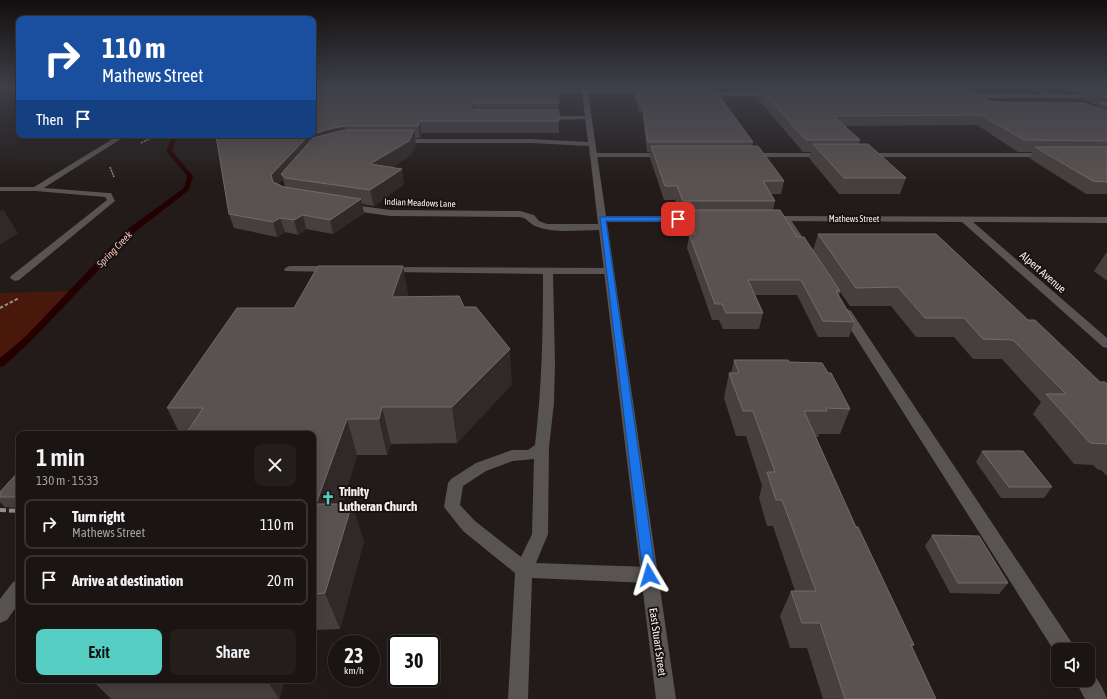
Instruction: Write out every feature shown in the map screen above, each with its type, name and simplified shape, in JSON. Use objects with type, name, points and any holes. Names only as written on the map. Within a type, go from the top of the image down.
[{"type":"street","points":[[536,118],[588,118]]},
{"type":"street","name":"East Stuart Street","points":[[588,118],[666,699]]},
{"type":"street","points":[[36,189],[119,138]]},
{"type":"street","points":[[387,141],[531,141],[593,149],[672,155]]},
{"type":"street","points":[[744,155],[830,155]]},
{"type":"street","points":[[854,155],[1060,155]]},
{"type":"street","points":[[0,189],[36,189],[108,195],[111,201],[15,278]]},
{"type":"street","name":"Indian Meadows Lane","points":[[339,205],[390,213],[520,214],[531,217],[532,220],[538,225],[547,226],[602,223]]},
{"type":"street","points":[[602,223],[706,219]]},
{"type":"street","name":"Mathews Street","points":[[762,219],[1107,220]]},
{"type":"street","points":[[786,219],[812,259]]},
{"type":"street","name":"Alpert Avenue","points":[[964,220],[1107,344]]},
{"type":"street","points":[[289,269],[344,269]]},
{"type":"street","points":[[375,270],[609,271]]},
{"type":"street","points":[[518,699],[524,570],[540,534],[542,447],[547,403],[549,362],[548,271]]},
{"type":"street","points":[[838,299],[1061,643]]},
{"type":"street","points":[[542,447],[531,455],[512,456],[481,467],[456,483],[452,507],[468,526],[524,570],[649,575]]},
{"type":"street","points":[[0,614],[16,592]]},
{"type":"street","points":[[1089,687],[1097,699]]},
{"type":"path","points":[[0,510],[16,511]]},
{"type":"shaded area","points":[[71,291],[30,338],[0,364],[0,293]]},
{"type":"building","points":[[316,118],[559,118],[559,121],[420,121],[418,126],[345,126],[316,133]]},
{"type":"building","points":[[645,118],[735,118],[753,142],[648,142]]},
{"type":"building","points":[[786,118],[836,118],[860,140],[806,140]]},
{"type":"building","points":[[986,118],[1107,118],[1107,141],[1024,140]]},
{"type":"building","points":[[345,130],[414,130],[409,141],[370,164],[402,169],[370,190],[286,178],[281,174],[313,138]]},
{"type":"building","points":[[216,138],[306,138],[271,175],[273,182],[284,187],[361,199],[330,220],[303,215],[294,220],[280,218],[273,222],[229,214]]},
{"type":"building","points":[[813,144],[868,144],[906,178],[844,178]]},
{"type":"building","points":[[651,146],[758,146],[784,181],[763,181],[775,201],[683,201],[677,186],[665,186]]},
{"type":"building","points":[[1035,147],[1107,147],[1107,182],[1093,181]]},
{"type":"building","points":[[686,210],[780,210],[797,237],[804,237],[840,291],[836,291],[854,322],[823,321],[801,280],[748,280],[763,313],[726,313],[722,304],[715,304],[689,234],[695,234]]},
{"type":"building","points":[[818,234],[936,234],[1028,320],[1035,320],[1100,382],[1105,382],[1107,384],[1107,444],[1090,443],[1046,394],[1066,394],[1013,340],[983,339],[964,318],[925,318],[898,287],[856,288]]},
{"type":"building","name":"Trinity Lutheran Church","points":[[318,266],[403,266],[392,297],[459,296],[464,307],[476,307],[510,349],[452,407],[382,407],[379,419],[347,419],[316,504],[316,431],[188,431],[203,408],[167,408],[237,308],[294,308]]},
{"type":"building","points":[[734,360],[788,360],[789,362],[822,363],[828,373],[831,373],[850,409],[826,408],[827,411],[804,411],[856,527],[858,527],[914,645],[911,645],[936,699],[845,699],[820,623],[802,623],[791,591],[816,591],[782,500],[776,500],[767,472],[775,472],[753,411],[743,411],[729,373],[739,373]]},
{"type":"building","points":[[982,451],[1023,451],[1052,487],[1009,487]]},
{"type":"building","points":[[16,474],[16,497],[0,497],[0,492]]},
{"type":"building","name":"Trinity Lutheran Church","points":[[316,504],[352,504],[325,593],[316,594]]},
{"type":"building","points":[[932,535],[979,536],[1008,583],[958,583]]},
{"type":"waterway","name":"Spring Creek","points":[[0,364],[29,338],[132,230],[187,189],[190,176],[169,151],[176,138]]},
{"type":"place","name":"Trinity Lutheran Church","points":[[328,498]]},
{"type":"route","points":[[649,575],[602,219],[678,219]]}]
